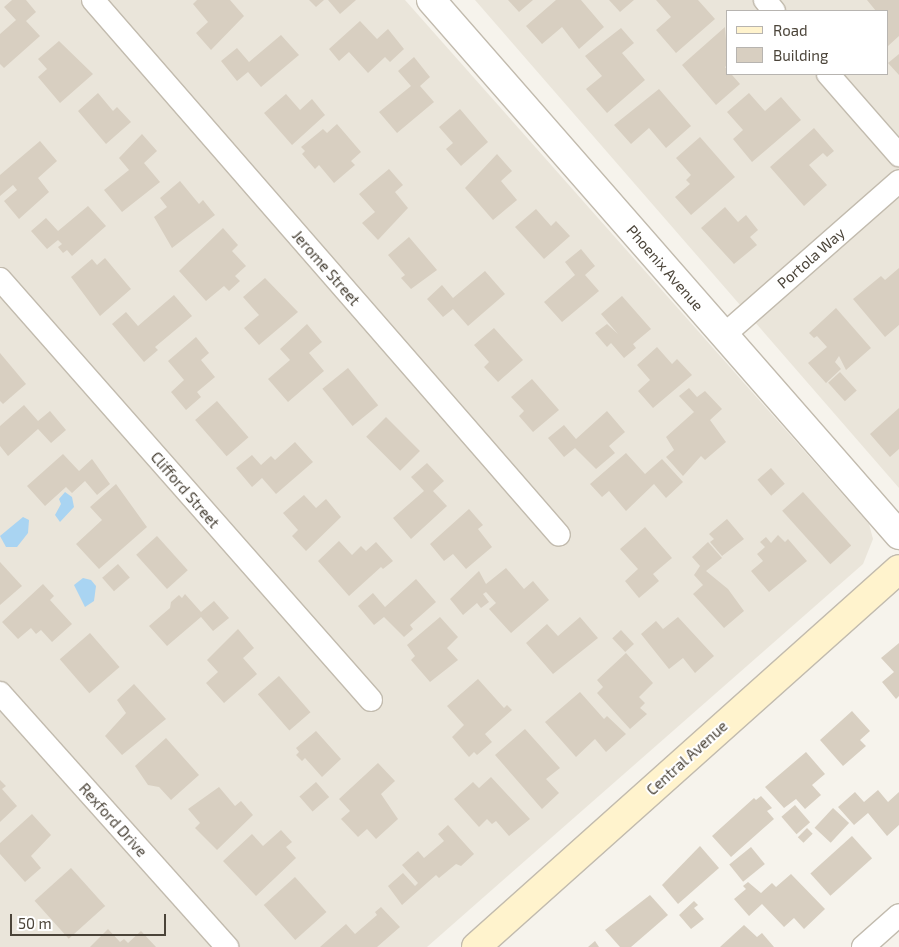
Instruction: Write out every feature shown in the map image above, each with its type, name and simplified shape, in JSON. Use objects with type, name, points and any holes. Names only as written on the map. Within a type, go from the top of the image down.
[{"type":"main road","name":"Central Avenue","points":[[476,947],[899,569]]},
{"type":"street","name":"Jerome Street","points":[[93,0],[559,535]]},
{"type":"street","name":"Phoenix Avenue","points":[[431,0],[899,535]]},
{"type":"street","points":[[765,0],[773,10]]},
{"type":"street","points":[[829,75],[899,155]]},
{"type":"street","name":"Portola Way","points":[[724,335],[899,181]]},
{"type":"street","name":"Clifford Street","points":[[2,287],[371,700]]},
{"type":"street","name":"Rexford Drive","points":[[1,696],[227,947]]},
{"type":"street","points":[[863,947],[899,915]]},
{"type":"shaded area","points":[[0,0],[405,0],[869,524],[873,539],[863,564],[427,947],[0,947]]},
{"type":"shaded area","points":[[475,0],[899,0],[899,488]]},
{"type":"water","points":[[65,492],[72,497],[74,507],[60,522],[55,515],[61,504],[59,499]]},
{"type":"water","points":[[23,517],[29,520],[28,533],[17,547],[6,547],[0,536]]},
{"type":"water","points":[[83,578],[91,580],[96,586],[94,601],[85,607],[74,585]]},
{"type":"building","points":[[12,0],[26,0],[36,12],[26,21],[40,36],[4,68],[0,64],[0,34],[16,20],[4,7]]},
{"type":"building","points":[[197,0],[230,0],[244,16],[211,50],[196,33],[208,22],[193,4]]},
{"type":"building","points":[[309,0],[324,0],[316,7]]},
{"type":"building","points":[[328,0],[356,0],[340,14]]},
{"type":"building","points":[[508,0],[533,0],[519,12]]},
{"type":"building","points":[[556,0],[581,0],[604,27],[579,49],[562,27],[542,44],[526,26]]},
{"type":"building","points":[[609,0],[634,0],[620,12]]},
{"type":"building","points":[[656,0],[698,0],[715,19],[676,53],[656,30],[671,17]]},
{"type":"building","points":[[867,0],[899,0],[899,36],[889,45],[889,10],[875,10]]},
{"type":"building","points":[[360,21],[377,39],[388,29],[404,49],[390,62],[385,57],[368,73],[349,52],[339,61],[329,49]]},
{"type":"building","points":[[725,27],[726,75],[732,75],[740,84],[716,105],[682,65]]},
{"type":"building","points":[[621,28],[634,43],[622,53],[645,80],[607,113],[586,89],[602,76],[585,56]]},
{"type":"building","points":[[281,35],[299,55],[261,87],[248,72],[237,81],[221,61],[237,48],[249,62]]},
{"type":"building","points":[[59,41],[93,74],[60,103],[38,77],[47,69],[38,59]]},
{"type":"building","points":[[899,54],[899,75],[889,64]]},
{"type":"building","points":[[414,57],[430,77],[420,86],[434,102],[397,133],[379,112],[411,86],[398,71]]},
{"type":"building","points":[[659,89],[691,126],[666,148],[649,128],[631,144],[614,125]]},
{"type":"building","points":[[98,93],[113,111],[117,107],[131,122],[106,144],[78,111]]},
{"type":"building","points":[[749,93],[765,111],[781,97],[801,120],[752,162],[733,139],[743,130],[727,112]]},
{"type":"building","points":[[286,94],[300,110],[312,99],[325,115],[292,145],[264,113]]},
{"type":"building","points":[[460,109],[488,142],[461,166],[446,149],[453,143],[439,127]]},
{"type":"building","points":[[337,124],[361,152],[351,161],[355,165],[334,183],[319,165],[315,169],[302,154],[305,151],[301,147],[323,129],[327,133]]},
{"type":"building","points":[[814,128],[834,151],[827,157],[823,153],[809,165],[827,185],[804,206],[770,167]]},
{"type":"building","points":[[142,134],[157,151],[144,163],[160,182],[122,212],[104,190],[129,170],[119,158]]},
{"type":"building","points":[[700,137],[735,177],[691,215],[675,197],[690,184],[686,180],[691,175],[676,158]]},
{"type":"building","points":[[40,141],[57,161],[38,178],[49,192],[19,219],[4,201],[17,190],[13,185],[0,196],[0,175]]},
{"type":"building","points":[[497,154],[512,171],[501,181],[517,200],[493,220],[465,188]]},
{"type":"building","points":[[389,169],[403,185],[395,192],[408,208],[378,240],[362,223],[375,212],[359,194]]},
{"type":"building","points":[[180,181],[199,204],[203,200],[215,215],[172,248],[154,217],[167,207],[160,198]]},
{"type":"building","points":[[88,206],[106,226],[72,256],[67,250],[63,253],[58,247],[62,244],[58,240],[47,249],[31,231],[46,218],[58,231]]},
{"type":"building","points":[[725,207],[738,222],[746,215],[758,230],[750,237],[757,245],[734,264],[701,228]]},
{"type":"building","points":[[536,209],[551,226],[556,221],[570,236],[544,259],[515,227]]},
{"type":"building","points":[[223,228],[238,245],[232,251],[246,266],[235,276],[240,281],[229,291],[224,286],[206,301],[179,271]]},
{"type":"building","points":[[409,237],[437,270],[411,289],[401,278],[405,275],[388,255]]},
{"type":"building","points":[[581,249],[595,266],[585,275],[599,291],[562,322],[544,302],[575,275],[565,262]]},
{"type":"building","points":[[105,258],[131,289],[100,316],[71,277],[92,259],[97,265]]},
{"type":"building","points":[[899,268],[899,325],[885,337],[853,299],[881,276],[885,280]]},
{"type":"building","points":[[485,271],[505,294],[468,326],[453,309],[443,317],[427,299],[442,285],[453,298]]},
{"type":"building","points":[[265,278],[298,312],[259,345],[244,328],[259,315],[243,297]]},
{"type":"building","points":[[174,295],[192,316],[155,347],[158,350],[144,362],[112,324],[126,312],[138,326]]},
{"type":"building","points":[[622,296],[651,329],[633,344],[636,348],[624,358],[611,343],[607,347],[595,333],[607,324],[618,334],[601,314]]},
{"type":"building","points":[[836,308],[871,348],[846,370],[839,356],[835,362],[841,369],[826,383],[808,363],[827,347],[817,336],[814,338],[809,333]]},
{"type":"building","points":[[307,324],[322,342],[309,353],[324,371],[288,402],[268,379],[290,360],[280,349]]},
{"type":"building","points":[[494,328],[523,360],[498,382],[484,367],[489,362],[474,345]]},
{"type":"building","points":[[196,337],[209,353],[201,360],[215,377],[197,392],[201,397],[186,410],[171,392],[184,380],[168,361]]},
{"type":"building","points":[[657,347],[672,364],[677,359],[692,375],[653,408],[638,391],[650,380],[637,365]]},
{"type":"building","points":[[0,353],[26,384],[3,404],[0,401]]},
{"type":"building","points":[[348,368],[378,405],[353,426],[322,389]]},
{"type":"building","points":[[840,372],[857,391],[845,401],[828,383]]},
{"type":"building","points":[[532,379],[559,410],[533,432],[519,416],[524,411],[511,397]]},
{"type":"building","points":[[689,388],[697,397],[705,391],[722,409],[710,420],[726,442],[705,460],[701,456],[683,476],[666,457],[674,450],[666,437],[694,412],[679,396]]},
{"type":"building","points":[[217,401],[248,437],[227,456],[195,420]]},
{"type":"building","points":[[24,405],[38,421],[50,411],[66,430],[51,443],[38,429],[8,456],[0,446],[0,426]]},
{"type":"building","points":[[899,408],[899,449],[890,457],[870,434]]},
{"type":"building","points":[[607,411],[625,432],[609,446],[615,453],[596,469],[575,448],[564,457],[548,438],[564,425],[576,439]]},
{"type":"building","points":[[386,417],[420,451],[400,471],[366,437]]},
{"type":"building","points":[[295,442],[313,462],[276,494],[262,478],[252,487],[236,468],[252,455],[261,465],[271,456],[275,460]]},
{"type":"building","points":[[626,453],[645,474],[662,459],[683,482],[666,498],[654,484],[626,511],[609,491],[602,497],[590,484]]},
{"type":"building","points":[[63,454],[79,471],[92,459],[110,484],[97,495],[85,481],[72,493],[66,487],[45,506],[27,486]]},
{"type":"building","points":[[427,463],[444,481],[433,491],[447,506],[411,539],[393,518],[424,491],[411,477]]},
{"type":"building","points":[[771,468],[785,484],[771,496],[757,480]]},
{"type":"building","points":[[116,484],[147,527],[99,569],[76,544],[102,520],[90,507]]},
{"type":"building","points":[[803,492],[851,546],[830,564],[782,511]]},
{"type":"building","points":[[304,495],[316,508],[326,499],[341,517],[306,551],[292,536],[298,530],[283,513]]},
{"type":"building","points":[[469,509],[483,525],[478,529],[492,547],[466,569],[453,554],[444,561],[430,544]]},
{"type":"building","points":[[727,519],[744,539],[722,556],[710,542],[714,539],[709,534]]},
{"type":"building","points":[[645,527],[672,558],[653,574],[659,581],[639,598],[625,581],[638,569],[620,549]]},
{"type":"building","points":[[778,535],[785,542],[788,539],[807,561],[769,592],[751,571],[763,561],[757,554],[765,547],[760,542],[766,537],[771,543]]},
{"type":"building","points":[[157,536],[188,570],[167,589],[136,555]]},
{"type":"building","points":[[339,541],[352,555],[361,546],[366,551],[376,542],[393,561],[383,569],[381,567],[349,596],[318,561]]},
{"type":"building","points":[[708,542],[722,558],[706,571],[728,589],[744,611],[724,628],[693,594],[703,585],[694,575],[700,566],[692,557]]},
{"type":"building","points":[[0,562],[22,586],[0,605]]},
{"type":"building","points":[[118,564],[130,578],[114,591],[102,578]]},
{"type":"building","points":[[506,568],[524,589],[533,581],[549,600],[511,633],[489,609],[496,603],[486,592],[483,594],[489,602],[481,608],[477,603],[463,615],[450,599],[479,571],[486,584]]},
{"type":"building","points":[[416,579],[436,602],[410,625],[413,629],[404,637],[384,617],[374,625],[358,606],[373,593],[385,607]]},
{"type":"building","points":[[43,584],[54,596],[50,600],[72,624],[52,642],[41,630],[36,634],[31,628],[18,639],[2,622]]},
{"type":"building","points":[[185,594],[201,612],[214,601],[229,618],[213,631],[201,617],[167,646],[149,626],[170,608],[171,602],[179,595],[182,598]]},
{"type":"building","points":[[440,617],[458,637],[447,648],[458,660],[430,682],[411,660],[415,656],[407,645]]},
{"type":"building","points":[[580,617],[598,638],[553,674],[526,643],[547,624],[558,636]]},
{"type":"building","points":[[678,617],[714,656],[695,673],[683,658],[669,669],[641,634],[656,621],[663,629]]},
{"type":"building","points":[[238,629],[254,648],[243,658],[257,674],[224,703],[206,683],[218,672],[207,660]]},
{"type":"building","points":[[621,630],[634,644],[625,652],[612,638]]},
{"type":"building","points":[[90,633],[120,667],[89,693],[60,659]]},
{"type":"building","points":[[899,643],[899,696],[896,699],[882,682],[894,672],[881,658]]},
{"type":"building","points":[[626,653],[653,683],[639,697],[645,703],[640,708],[647,714],[630,729],[597,693],[603,687],[597,680]]},
{"type":"building","points":[[279,676],[310,712],[289,731],[258,694]]},
{"type":"building","points":[[478,679],[504,708],[507,705],[512,710],[485,734],[492,742],[477,755],[474,752],[469,757],[452,737],[464,725],[447,706]]},
{"type":"building","points":[[134,684],[166,719],[122,755],[105,736],[126,713],[117,700]]},
{"type":"building","points":[[580,692],[604,719],[607,716],[626,734],[606,752],[595,739],[576,757],[545,722]]},
{"type":"building","points":[[852,711],[870,731],[860,740],[866,746],[843,766],[820,740]]},
{"type":"building","points":[[525,729],[560,768],[546,779],[559,793],[542,809],[495,755]]},
{"type":"building","points":[[316,731],[341,759],[322,777],[305,758],[302,761],[296,755],[299,752],[296,748]]},
{"type":"building","points":[[166,738],[199,775],[171,800],[159,787],[148,785],[135,766]]},
{"type":"building","points":[[806,752],[825,774],[812,785],[821,795],[805,809],[796,799],[784,808],[765,787]]},
{"type":"building","points":[[378,763],[395,781],[381,794],[398,819],[376,839],[367,829],[358,837],[341,819],[350,811],[339,799]]},
{"type":"building","points":[[491,777],[530,819],[509,836],[496,821],[492,824],[487,819],[479,827],[454,799],[473,782],[479,788]]},
{"type":"building","points":[[0,780],[6,786],[2,789],[17,806],[0,822]]},
{"type":"building","points":[[316,782],[329,797],[313,812],[299,796]]},
{"type":"building","points":[[219,787],[235,806],[241,801],[253,815],[217,850],[195,828],[200,823],[188,809]]},
{"type":"building","points":[[878,790],[888,802],[899,792],[899,825],[887,836],[868,813],[854,825],[838,807],[855,792],[864,802]]},
{"type":"building","points":[[761,796],[772,808],[767,811],[774,819],[731,857],[712,836],[754,798],[756,800]]},
{"type":"building","points":[[795,805],[810,822],[797,834],[781,817]]},
{"type":"building","points":[[833,808],[849,823],[831,843],[815,828]]},
{"type":"building","points":[[32,814],[51,835],[31,856],[41,868],[25,882],[0,854],[0,843]]},
{"type":"building","points":[[448,825],[474,854],[461,866],[456,864],[439,878],[436,875],[402,905],[388,886],[403,873],[415,886],[418,883],[402,865],[418,851],[424,858],[444,841],[438,834]]},
{"type":"building","points":[[807,828],[813,834],[803,843],[798,837]]},
{"type":"building","points":[[281,830],[292,842],[286,847],[296,858],[256,896],[223,861],[252,834],[263,846]]},
{"type":"building","points":[[852,836],[872,858],[830,896],[810,873]]},
{"type":"building","points":[[700,846],[719,868],[678,904],[662,885]]},
{"type":"building","points":[[751,847],[765,864],[743,882],[729,865]]},
{"type":"building","points":[[71,868],[105,906],[69,939],[35,901]]},
{"type":"building","points":[[791,874],[825,909],[804,929],[794,918],[784,927],[762,904],[749,916],[734,899],[746,889],[743,886],[748,882],[761,893],[772,883],[776,887]]},
{"type":"building","points":[[295,877],[326,912],[295,940],[264,905]]},
{"type":"building","points":[[650,895],[668,915],[631,947],[620,947],[605,930]]},
{"type":"building","points":[[694,901],[698,905],[694,908],[704,919],[691,929],[679,915]]},
{"type":"building","points":[[381,907],[400,927],[377,947],[320,947],[346,924],[355,934],[377,915],[375,912]]},
{"type":"building","points":[[744,925],[757,937],[762,933],[774,947],[720,947]]},
{"type":"building","points":[[108,929],[120,942],[124,939],[128,943],[141,931],[156,947],[90,947]]},
{"type":"building","points":[[595,941],[599,947],[588,947]]}]
